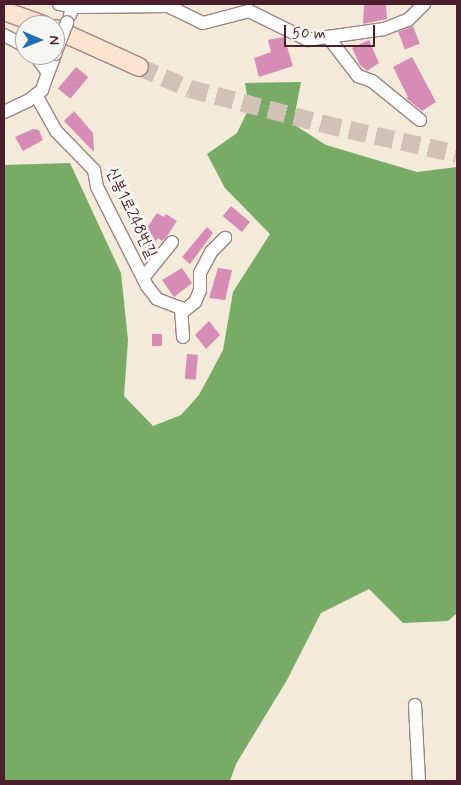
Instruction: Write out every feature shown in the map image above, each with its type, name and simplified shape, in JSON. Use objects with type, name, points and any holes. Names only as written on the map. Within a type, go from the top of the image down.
[{"type":"street","points":[[59,4],[73,7],[168,6],[203,23],[250,11],[308,40],[384,29],[408,20],[424,4]]},
{"type":"street","points":[[65,19],[73,7]]},
{"type":"street","points":[[65,27],[139,67]]},
{"type":"street","points":[[328,37],[358,76],[372,81],[420,120]]},
{"type":"street","points":[[42,65],[48,73]]},
{"type":"street","points":[[4,112],[42,90],[51,65]]},
{"type":"street","name":"신봉1로248번길","points":[[36,94],[56,130],[94,170],[97,187],[142,278],[157,299],[183,309]]},
{"type":"street","points":[[183,336],[183,309],[195,302],[200,290],[200,272],[211,252],[225,238]]},
{"type":"street","points":[[142,278],[172,242]]},
{"type":"street","points":[[415,705],[419,781]]},
{"type":"green space","points":[[301,82],[293,124],[326,145],[417,172],[457,167],[457,613],[448,621],[403,623],[369,589],[321,613],[287,680],[236,764],[230,781],[4,781],[4,165],[70,163],[121,273],[128,340],[124,396],[153,426],[181,415],[199,395],[223,350],[233,292],[270,234],[225,188],[207,154],[237,133],[249,108],[245,83]]},
{"type":"building","points":[[364,4],[386,4],[387,19],[363,24]]},
{"type":"building","points":[[413,26],[420,44],[405,49],[398,32]]},
{"type":"building","points":[[284,37],[293,66],[259,77],[254,58],[271,52],[268,40]]},
{"type":"building","points":[[369,40],[379,63],[367,71],[360,65],[352,48]]},
{"type":"building","points":[[412,57],[436,102],[422,111],[406,98],[408,97],[393,67]]},
{"type":"building","points":[[76,67],[88,77],[70,99],[58,88]]},
{"type":"building","points":[[74,111],[93,133],[94,152],[64,121]]},
{"type":"building","points":[[33,129],[39,130],[43,140],[23,151],[15,137]]},
{"type":"building","points":[[231,206],[250,222],[242,232],[223,216]]},
{"type":"building","points":[[157,213],[164,217],[166,214],[177,221],[167,236],[162,241],[158,238],[149,251],[138,241]]},
{"type":"building","points":[[207,227],[213,233],[190,264],[182,257]]},
{"type":"building","points":[[182,268],[192,283],[174,297],[162,280]]},
{"type":"building","points":[[218,268],[232,270],[225,300],[209,298]]},
{"type":"building","points":[[209,321],[220,335],[206,349],[195,335]]},
{"type":"building","points":[[152,334],[162,334],[162,346],[152,346]]},
{"type":"building","points":[[187,354],[198,355],[196,380],[185,379]]},
{"type":"tunnel","points":[[139,67],[190,89],[323,124],[457,154]]}]
